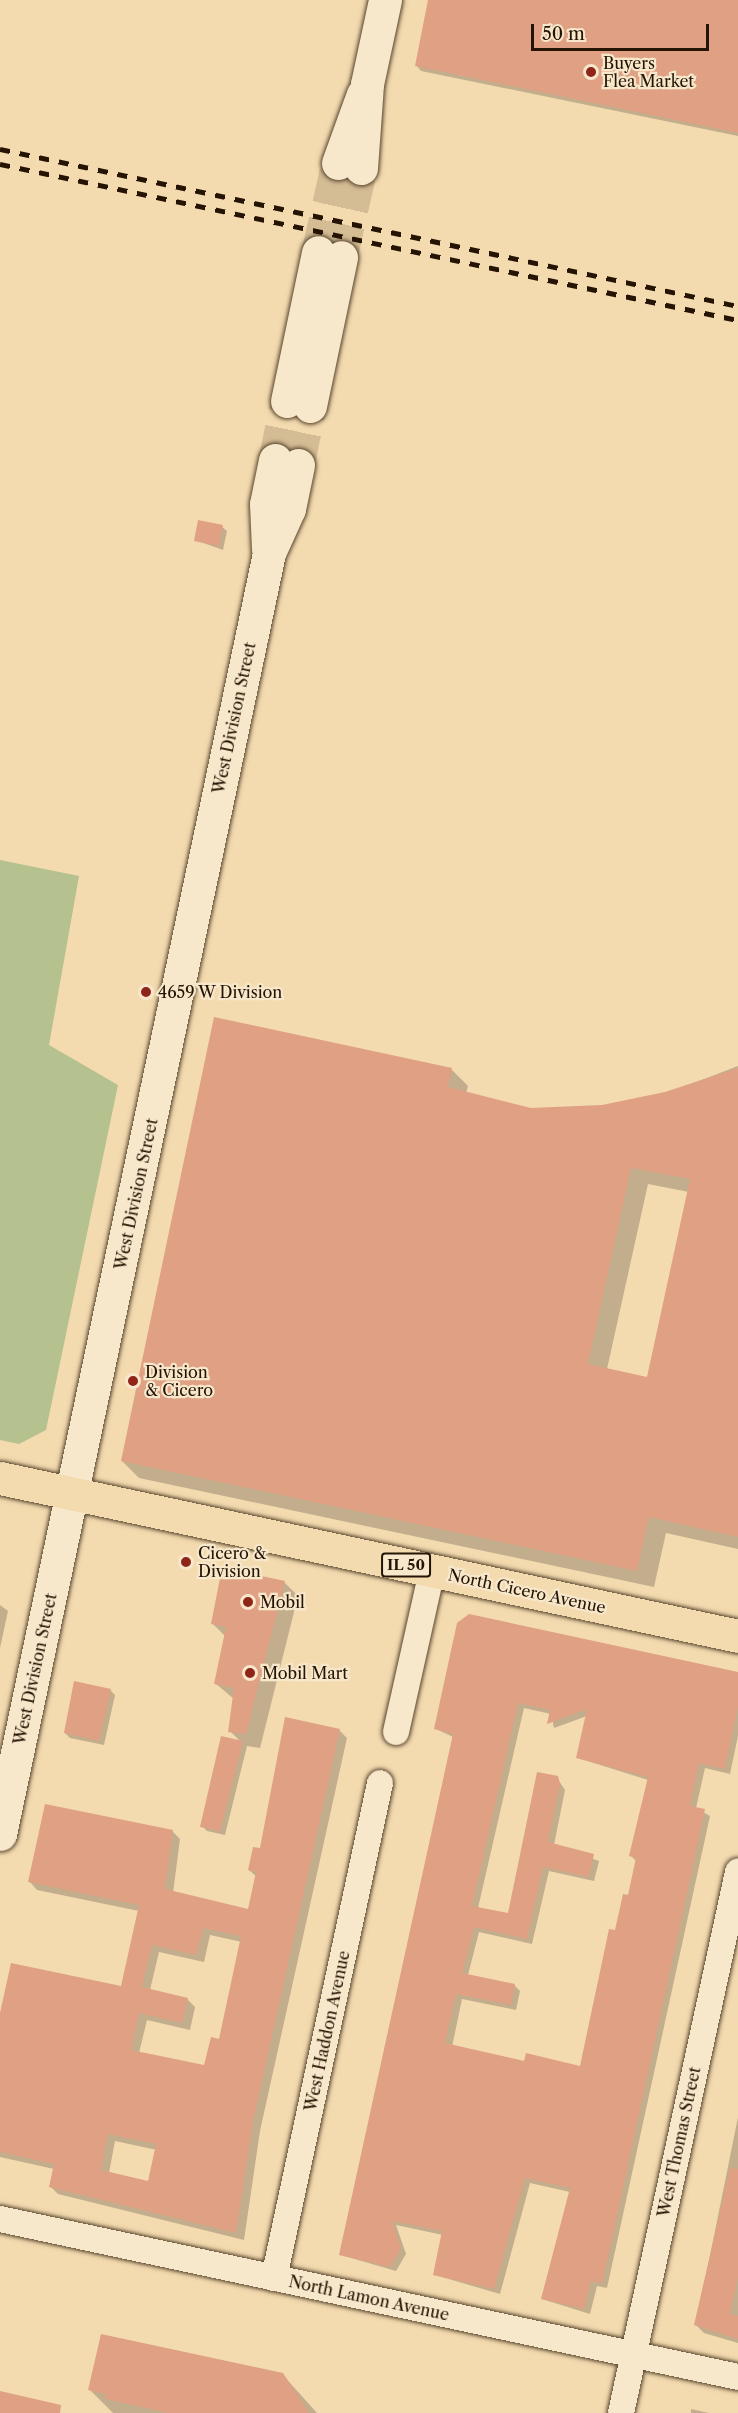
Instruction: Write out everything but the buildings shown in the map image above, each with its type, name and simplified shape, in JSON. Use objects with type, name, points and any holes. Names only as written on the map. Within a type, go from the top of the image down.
[{"type":"main road","points":[[349,166],[385,0]]},
{"type":"main road","points":[[299,404],[330,255]]},
{"type":"main road","name":"West Division Street","points":[[0,1834],[74,1494],[269,553],[289,509],[287,463]]},
{"type":"main road","name":"North Cicero Avenue","points":[[0,1478],[738,1636]]},
{"type":"street","points":[[396,1732],[432,1570]]},
{"type":"street","name":"West Haddon Avenue","points":[[274,2278],[380,1783]]},
{"type":"street","name":"West Thomas Street","points":[[621,2413],[738,1872]]},
{"type":"street","name":"North Lamon Avenue","points":[[0,2219],[738,2377]]},
{"type":"green space","points":[[0,860],[79,876],[49,1045],[118,1085],[46,1430],[19,1444],[0,1440]]},
{"type":"tunnel","points":[[318,252],[338,163]]},
{"type":"tunnel","points":[[341,257],[361,168]]},
{"type":"tunnel","points":[[275,460],[287,401]]},
{"type":"tunnel","points":[[298,465],[310,406]]},
{"type":"railway","points":[[0,149],[738,306]]},
{"type":"railway","points":[[0,164],[738,320]]},
{"type":"place","name":"Buyers Flea Market","points":[[591,72]]},
{"type":"place","name":"4659 W Division","points":[[146,992]]},
{"type":"place","name":"Division & Cicero","points":[[133,1381]]},
{"type":"place","name":"Cicero & Division","points":[[186,1562]]},
{"type":"place","name":"Mobil","points":[[248,1602]]},
{"type":"place","name":"Mobil Mart","points":[[250,1673]]}]
